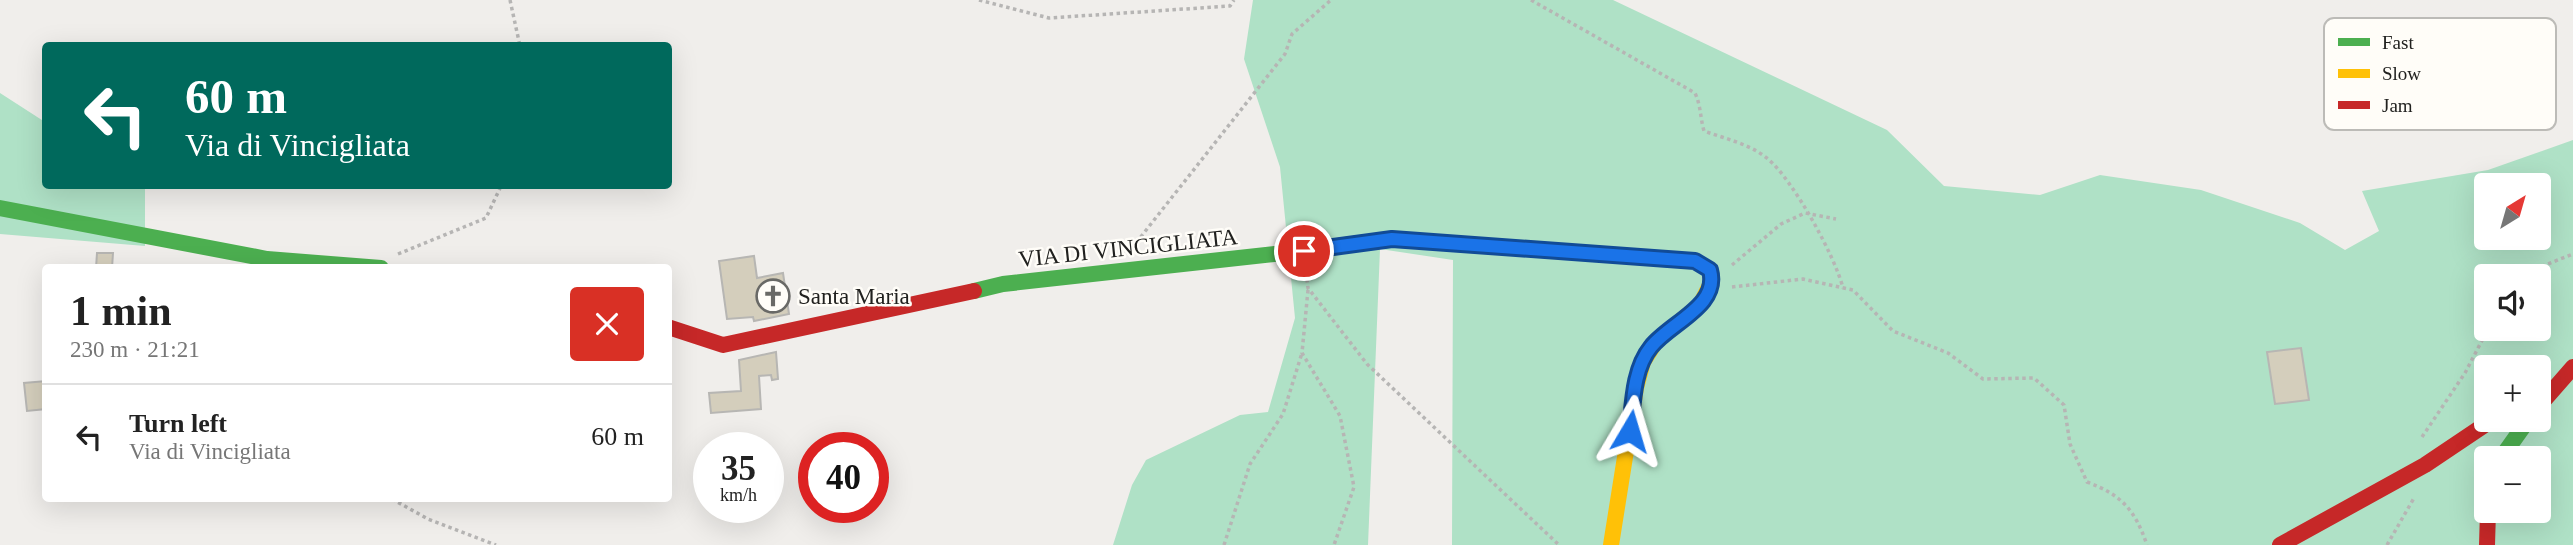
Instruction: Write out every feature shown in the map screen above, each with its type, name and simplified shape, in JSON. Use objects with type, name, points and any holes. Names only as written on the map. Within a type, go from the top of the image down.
[{"type":"street","points":[[0,208],[267,259],[334,264]]},
{"type":"street","name":"VIA DI VINCIGLIATA","points":[[672,328],[723,345],[859,318],[1003,284],[1392,239],[1695,261],[1710,270],[1712,283]]},
{"type":"street","points":[[1611,545],[1627,455],[1635,383],[1650,348],[1710,295],[1712,283]]},
{"type":"street","points":[[2551,374],[2573,357]]},
{"type":"street","points":[[2551,393],[2573,367]]},
{"type":"street","points":[[2280,545],[2425,465],[2474,432]]},
{"type":"street","points":[[2487,545],[2488,523]]},
{"type":"path","points":[[510,0],[519,42]]},
{"type":"path","points":[[979,0],[1049,18],[1230,6],[1234,0]]},
{"type":"path","points":[[1129,251],[1285,54],[1292,34],[1331,0]]},
{"type":"path","points":[[1531,0],[1695,93],[1702,107],[1704,131],[1752,148],[1770,161],[1796,193],[1839,269],[1843,288]]},
{"type":"path","points":[[381,264],[486,218],[500,189]]},
{"type":"path","points":[[1712,283],[1781,224],[1805,212],[1836,219]]},
{"type":"path","points":[[1224,545],[1250,464],[1283,414],[1302,353],[1308,288],[1304,251]]},
{"type":"path","points":[[2548,264],[2573,254]]},
{"type":"path","points":[[1712,283],[1803,279],[1853,290],[1893,331],[1948,354],[1983,379],[2034,378],[2064,405],[2070,444],[2087,482],[2106,489],[2134,513],[2147,545]]},
{"type":"path","points":[[1308,288],[1367,364],[1559,545]]},
{"type":"path","points":[[2416,446],[2465,373],[2482,341]]},
{"type":"path","points":[[1302,353],[1340,416],[1354,488],[1334,545]]},
{"type":"path","points":[[2387,545],[2414,496]]},
{"type":"path","points":[[397,502],[428,519],[496,545]]},
{"type":"green space","points":[[1253,0],[1613,0],[1887,130],[1944,186],[2040,195],[2100,175],[2201,190],[2300,223],[2345,250],[2379,231],[2362,191],[2488,170],[2573,140],[2573,545],[1452,545],[1453,260],[1380,249],[1368,545],[1113,545],[1132,485],[1146,460],[1240,415],[1268,412],[1295,318],[1280,167],[1244,59]]},
{"type":"green space","points":[[0,93],[42,120],[42,189],[145,189],[145,246],[0,234]]},
{"type":"building","points":[[97,253],[113,253],[112,264],[96,264]]},
{"type":"building","points":[[754,256],[757,278],[783,273],[789,314],[754,321],[753,317],[727,319],[719,261]]},
{"type":"building","points":[[2301,348],[2309,400],[2275,404],[2267,352]]},
{"type":"building","points":[[776,352],[778,379],[772,380],[771,375],[759,376],[761,409],[711,413],[709,393],[741,391],[739,360]]},
{"type":"building","points":[[42,381],[42,409],[27,411],[24,383]]},
{"type":"traffic: fast","points":[[0,208],[267,259],[330,264]]},
{"type":"traffic: fast","points":[[974,291],[1003,284],[1283,253]]},
{"type":"traffic: fast","points":[[2510,446],[2519,432]]},
{"type":"traffic: slow","points":[[1611,545],[1636,388],[1643,362],[1657,340],[1700,305],[1711,283]]},
{"type":"traffic: jam","points":[[1283,253],[1392,239],[1695,261],[1710,270],[1711,283]]},
{"type":"traffic: jam","points":[[672,328],[723,345],[974,291]]},
{"type":"traffic: jam","points":[[2551,392],[2573,367]]},
{"type":"traffic: jam","points":[[2280,545],[2425,465],[2474,432]]},
{"type":"traffic: jam","points":[[2487,545],[2488,523]]},
{"type":"place","name":"Santa Maria","points":[[773,296]]},
{"type":"route","points":[[1304,251],[1392,239],[1695,261],[1710,270],[1713,282],[1710,295],[1650,348],[1635,383],[1630,431]]}]
